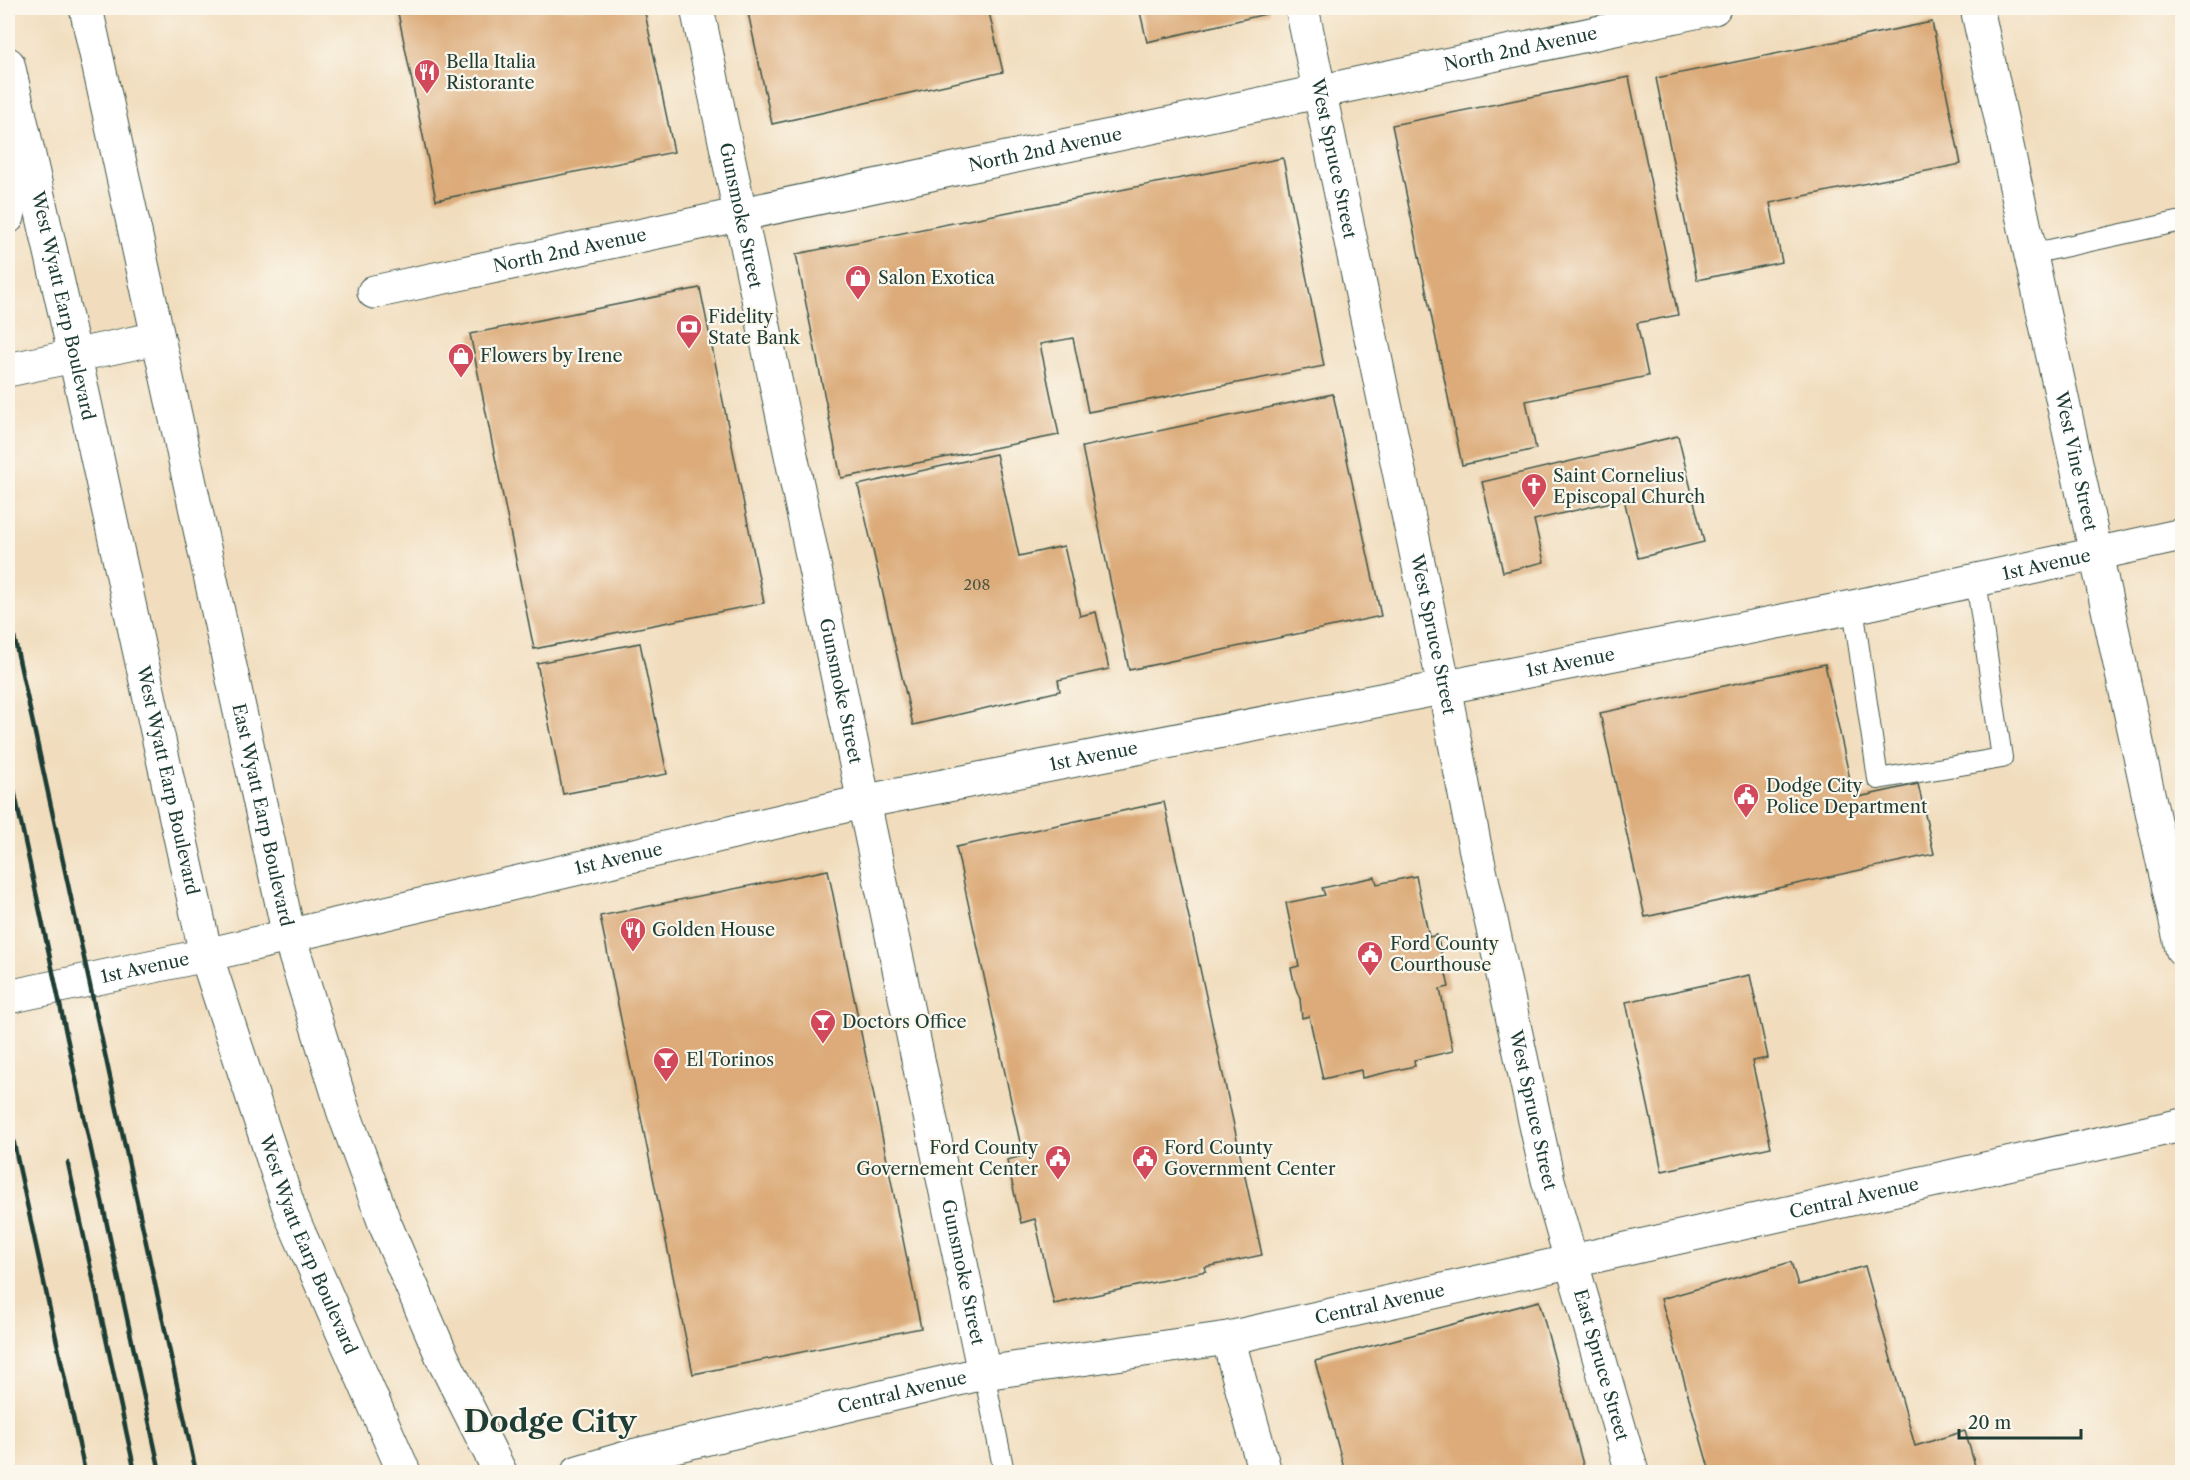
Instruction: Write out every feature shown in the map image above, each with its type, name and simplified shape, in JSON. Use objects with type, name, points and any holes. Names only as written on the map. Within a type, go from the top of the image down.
[{"type":"street","points":[[8,370],[157,338],[86,8]]},
{"type":"street","name":"Gunsmoke Street","points":[[697,8],[743,213],[862,802],[984,1373]]},
{"type":"street","name":"West Spruce Street","points":[[1302,8],[1444,686],[1475,847],[1548,1180],[1571,1260]]},
{"type":"street","name":"North 2nd Avenue","points":[[374,292],[1714,8]]},
{"type":"street","name":"West Vine Street","points":[[1977,8],[2182,949]]},
{"type":"street","name":"West Wyatt Earp Boulevard","points":[[8,64],[75,357],[206,956],[292,1216],[404,1473]]},
{"type":"street","points":[[8,217],[25,135]]},
{"type":"street","name":"East Wyatt Earp Boulevard","points":[[157,338],[289,936]]},
{"type":"street","name":"1st Avenue","points":[[8,997],[206,956],[862,802],[1853,607],[2182,535]]},
{"type":"street","points":[[289,936],[344,1113],[385,1224],[444,1361],[500,1473]]},
{"type":"street","name":"Central Avenue","points":[[578,1473],[636,1455],[984,1373],[1228,1338],[2182,1125]]},
{"type":"street","name":"East Spruce Street","points":[[1571,1260],[1632,1473]]},
{"type":"street","points":[[1228,1338],[1265,1473]]},
{"type":"lane","points":[[2031,254],[2182,221]]},
{"type":"lane","points":[[1853,607],[1878,778],[2002,758],[1976,580]]},
{"type":"lane","points":[[984,1373],[1004,1473]]},
{"type":"building","points":[[397,8],[644,8],[674,152],[436,200]]},
{"type":"building","points":[[747,8],[988,8],[1003,72],[772,124]]},
{"type":"building","points":[[1144,8],[1269,8],[1270,13],[1147,42],[1140,12],[1145,12]]},
{"type":"building","points":[[1932,22],[1961,164],[1770,203],[1782,262],[1697,280],[1656,78]]},
{"type":"building","points":[[1629,77],[1678,315],[1637,323],[1648,376],[1526,401],[1536,449],[1462,465],[1392,125]]},
{"type":"building","points":[[1283,158],[1324,366],[1088,412],[1073,338],[1040,344],[1059,435],[841,478],[796,254]]},
{"type":"building","points":[[700,288],[764,603],[534,649],[470,334]]},
{"type":"building","points":[[1333,394],[1381,616],[1129,670],[1082,447]]},
{"type":"building","name":"Saint Cornelius Episcopal Church","points":[[1678,436],[1704,542],[1638,558],[1624,499],[1534,520],[1544,562],[1503,572],[1482,482]]},
{"type":"building","points":[[996,454],[1019,556],[1064,546],[1080,616],[1096,612],[1109,669],[1058,680],[1060,691],[913,725],[858,485]]},
{"type":"building","points":[[640,643],[667,774],[563,794],[537,663]]},
{"type":"building","points":[[1825,664],[1854,798],[1918,784],[1934,854],[1645,917],[1600,713]]},
{"type":"building","points":[[1164,802],[1262,1255],[1205,1267],[1206,1271],[1054,1304],[1035,1219],[1021,1223],[1007,1160],[1023,1156],[956,847]]},
{"type":"building","points":[[828,870],[921,1328],[693,1374],[600,916]]},
{"type":"building","name":"Ford County Courthouse","points":[[1416,876],[1429,937],[1437,935],[1449,987],[1440,989],[1453,1051],[1414,1060],[1415,1066],[1362,1078],[1361,1070],[1323,1079],[1309,1016],[1302,1018],[1300,999],[1291,968],[1299,966],[1286,903],[1325,895],[1322,888],[1375,877],[1377,884]]},
{"type":"building","points":[[1750,975],[1768,1058],[1752,1061],[1771,1147],[1662,1171],[1626,1002]]},
{"type":"building","points":[[1791,1262],[1798,1285],[1865,1266],[1915,1446],[1965,1431],[1976,1469],[1963,1472],[1710,1472],[1661,1299]]},
{"type":"building","points":[[1539,1301],[1585,1472],[1345,1472],[1315,1361]]},
{"type":"railway","points":[[8,609],[196,1472]]},
{"type":"railway","points":[[8,762],[160,1472]]},
{"type":"railway","points":[[8,1116],[85,1472]]},
{"type":"railway","points":[[68,1163],[135,1472]]},
{"type":"place","name":"Bella Italia Ristorante","points":[[427,95]]},
{"type":"place","name":"Salon Exotica","points":[[858,301]]},
{"type":"place","name":"Fidelity State Bank","points":[[689,350]]},
{"type":"place","name":"Flowers by Irene","points":[[461,379]]},
{"type":"place","name":"Saint Cornelius Episcopal Church","points":[[1534,509]]},
{"type":"place","name":"Dodge City Police Department","points":[[1746,819]]},
{"type":"place","name":"Golden House","points":[[633,953]]},
{"type":"place","name":"Ford County Courthouse","points":[[1370,977]]},
{"type":"place","name":"Doctors Office","points":[[823,1045]]},
{"type":"place","name":"El Torinos","points":[[666,1083]]},
{"type":"place","name":"Ford County Governement Center","points":[[1058,1181]]},
{"type":"place","name":"Ford County Government Center","points":[[1145,1181]]},
{"type":"district","name":"Dodge City","points":[[550,1421]]}]
